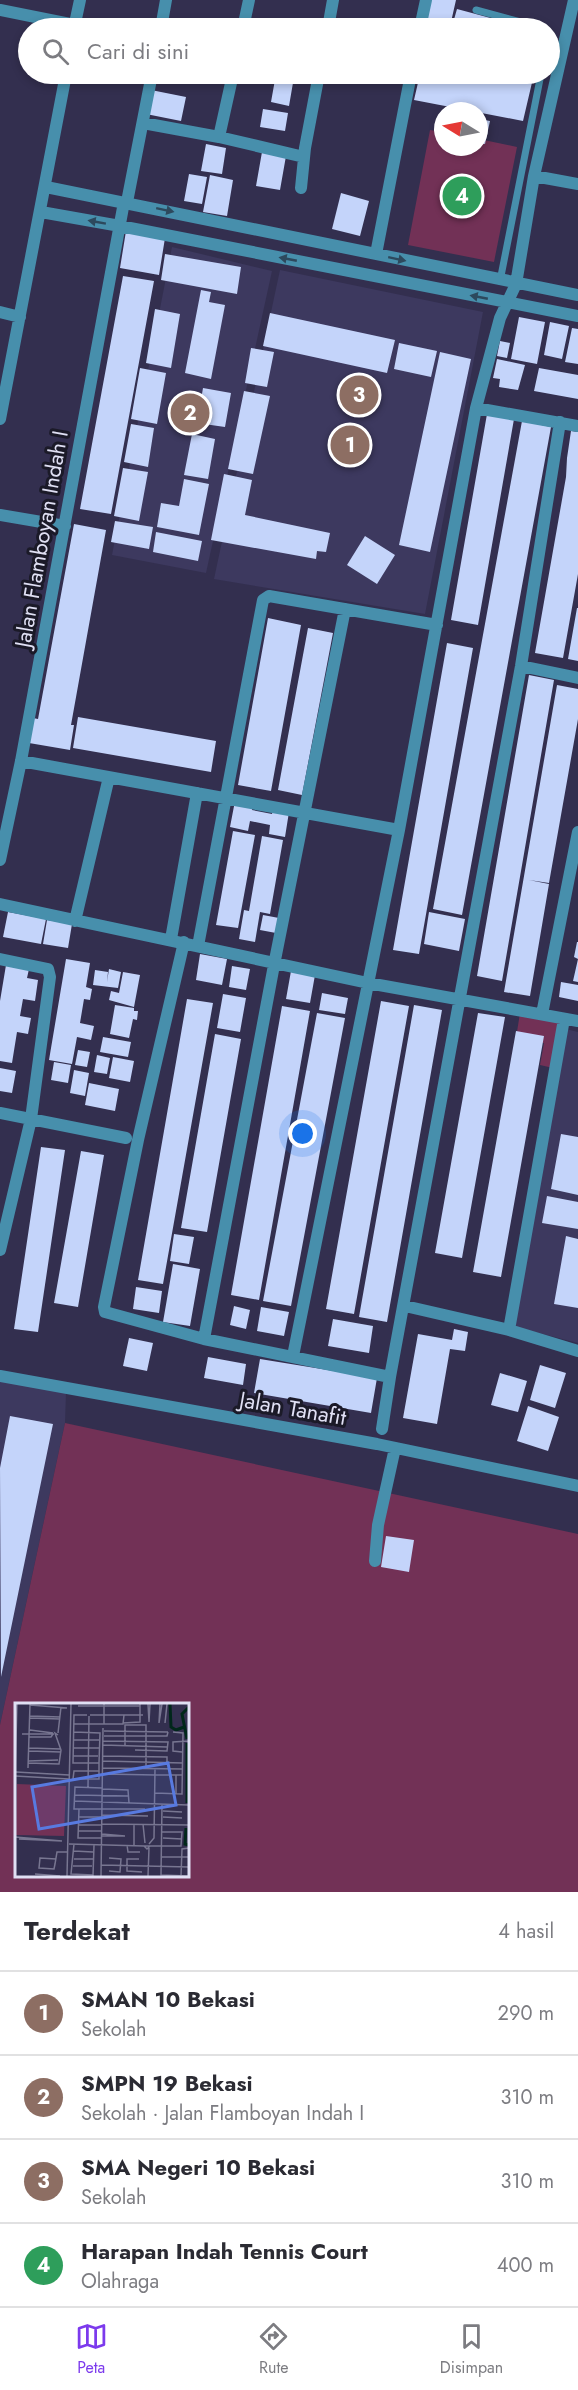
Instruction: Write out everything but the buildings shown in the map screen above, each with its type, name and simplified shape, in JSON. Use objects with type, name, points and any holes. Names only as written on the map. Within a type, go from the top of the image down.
[{"type":"street","points":[[76,18],[80,0]]},
{"type":"street","points":[[163,18],[166,0]]},
{"type":"street","points":[[245,18],[249,0]]},
{"type":"street","points":[[330,18],[333,0]]},
{"type":"street","points":[[422,18],[426,0]]},
{"type":"street","points":[[560,62],[574,0]]},
{"type":"street","points":[[0,10],[35,18]]},
{"type":"street","points":[[0,419],[64,84]]},
{"type":"street","name":"Jalan Flamboyan Indah I","points":[[0,860],[21,761],[120,226],[150,84]]},
{"type":"street","points":[[219,137],[231,84]]},
{"type":"street","points":[[302,188],[304,157],[317,84]]},
{"type":"street","points":[[376,254],[409,84]]},
{"type":"street","points":[[293,1356],[399,830],[476,408],[505,303],[516,284],[534,176],[555,84]]},
{"type":"street","points":[[142,123],[219,137],[304,157]]},
{"type":"street","points":[[534,176],[578,184]]},
{"type":"street","points":[[46,187],[578,295]]},
{"type":"street","points":[[41,212],[578,316]]},
{"type":"street","points":[[0,312],[20,317]]},
{"type":"street","points":[[476,408],[578,426]]},
{"type":"street","points":[[382,1429],[521,666],[560,422]]},
{"type":"street","points":[[0,515],[64,526]]},
{"type":"street","points":[[198,946],[263,600],[270,596],[437,626]]},
{"type":"street","points":[[204,1339],[345,609]]},
{"type":"street","points":[[521,666],[578,678]]},
{"type":"street","points":[[21,761],[399,830]]},
{"type":"street","points":[[75,921],[109,777]]},
{"type":"street","points":[[171,939],[197,793]]},
{"type":"street","points":[[542,1014],[578,832]]},
{"type":"street","points":[[0,904],[368,983],[578,1021]]},
{"type":"street","points":[[184,942],[138,1140],[104,1307],[105,1312],[204,1339],[390,1377]]},
{"type":"street","points":[[0,959],[48,969],[50,977],[30,1119],[0,1250]]},
{"type":"street","points":[[509,1330],[564,1019]]},
{"type":"street","points":[[0,1113],[126,1138]]},
{"type":"street","points":[[405,1306],[509,1330],[578,1351]]},
{"type":"street","name":"Jalan Tanafit","points":[[0,1376],[395,1448],[578,1486]]},
{"type":"street","points":[[375,1561],[378,1525],[395,1448]]},
{"type":"lane","points":[[476,10],[506,18]]},
{"type":"lane","points":[[500,281],[539,84]]},
{"type":"shaded area","points":[[430,130],[434,131],[434,156],[488,156],[488,141],[517,147],[494,262],[408,245]]},
{"type":"shaded area","points":[[172,247],[272,271],[206,573],[112,555]]},
{"type":"shaded area","points":[[280,270],[483,312],[425,614],[214,579]]},
{"type":"shaded area","points":[[520,1013],[561,1021],[553,1068],[540,1065],[544,1043],[516,1038]]},
{"type":"shaded area","points":[[566,1029],[578,1032],[578,1343],[515,1327]]},
{"type":"shaded area","points":[[0,1379],[66,1392],[65,1423],[0,1725]]},
{"type":"shaded area","points":[[65,1423],[578,1534],[578,1892],[0,1892],[0,1725]]},
{"type":"place","name":"Harapan Indah Tennis Court","points":[[462,196]]},
{"type":"place","name":"SMA Negeri 10 Bekasi","points":[[359,395]]},
{"type":"place","name":"SMPN 19 Bekasi","points":[[190,413]]},
{"type":"place","name":"SMAN 10 Bekasi","points":[[350,445]]}]
